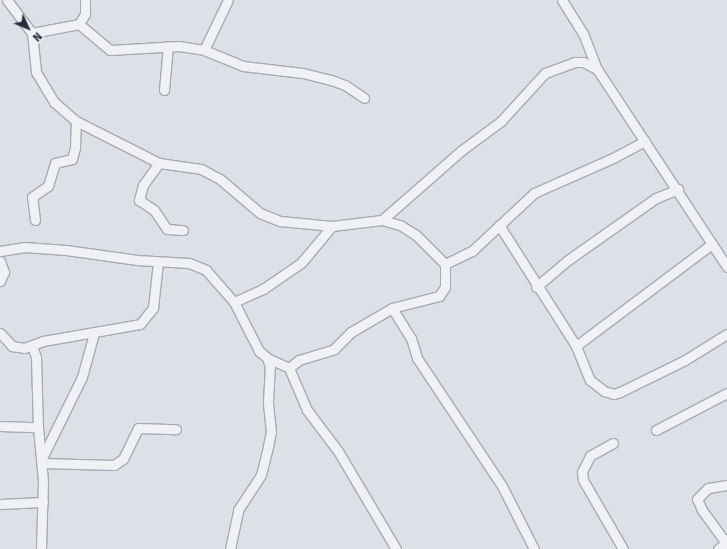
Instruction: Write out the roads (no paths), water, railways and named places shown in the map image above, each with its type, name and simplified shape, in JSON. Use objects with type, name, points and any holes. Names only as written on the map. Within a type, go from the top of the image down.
[{"type":"street","points":[[7,0],[32,33],[36,72],[54,102],[76,121],[159,163],[201,170],[220,179],[260,213],[271,218],[293,224],[332,226],[382,220],[400,225],[416,235],[445,264],[445,287],[439,296],[392,308],[351,332],[334,349],[300,360],[289,368]]},
{"type":"street","points":[[32,33],[79,24],[85,14],[85,0]]},
{"type":"street","points":[[204,50],[228,0]]},
{"type":"street","points":[[562,0],[583,33],[597,69],[678,189],[727,267]]},
{"type":"street","points":[[79,24],[110,50],[168,46],[204,50],[243,66],[304,73],[331,80],[345,85],[364,98]]},
{"type":"street","points":[[164,90],[168,46]]},
{"type":"street","points":[[382,220],[462,150],[501,121],[545,74],[575,62],[583,62],[597,69]]},
{"type":"street","points":[[35,220],[32,197],[48,186],[55,163],[72,159],[76,148],[76,121]]},
{"type":"street","points":[[445,264],[472,251],[525,201],[547,185],[613,158],[645,141]]},
{"type":"street","points":[[159,163],[143,185],[139,200],[154,210],[167,229],[183,230]]},
{"type":"street","points":[[536,287],[568,260],[656,198],[678,189]]},
{"type":"street","points":[[499,225],[536,287],[576,346],[590,380],[604,391],[614,394],[685,360],[727,334]]},
{"type":"street","points":[[234,302],[263,289],[301,263],[332,226]]},
{"type":"street","points":[[576,346],[712,244]]},
{"type":"street","points":[[0,251],[6,248],[40,248],[158,262],[197,265],[215,278],[234,302],[254,344],[267,358],[289,368],[307,410],[338,451],[396,549]]},
{"type":"street","points":[[0,262],[4,272],[0,281]]},
{"type":"street","points":[[0,333],[12,346],[32,346],[43,341],[140,324],[147,318],[153,308],[157,289],[158,262]]},
{"type":"street","points":[[392,308],[411,338],[417,358],[498,480],[534,549]]},
{"type":"street","points":[[42,460],[82,377],[94,333]]},
{"type":"street","points":[[32,346],[36,357],[38,427],[42,460],[43,502],[41,549]]},
{"type":"street","points":[[230,549],[238,510],[245,496],[262,475],[271,432],[268,402],[270,367],[267,358]]},
{"type":"street","points":[[656,430],[727,393]]},
{"type":"street","points":[[0,426],[38,427]]},
{"type":"street","points":[[42,460],[114,465],[123,459],[138,428],[176,429]]},
{"type":"street","points":[[613,443],[590,456],[582,472],[623,549]]},
{"type":"street","points":[[723,546],[702,510],[697,498],[708,488],[727,485]]},
{"type":"street","points":[[0,504],[43,502]]}]
